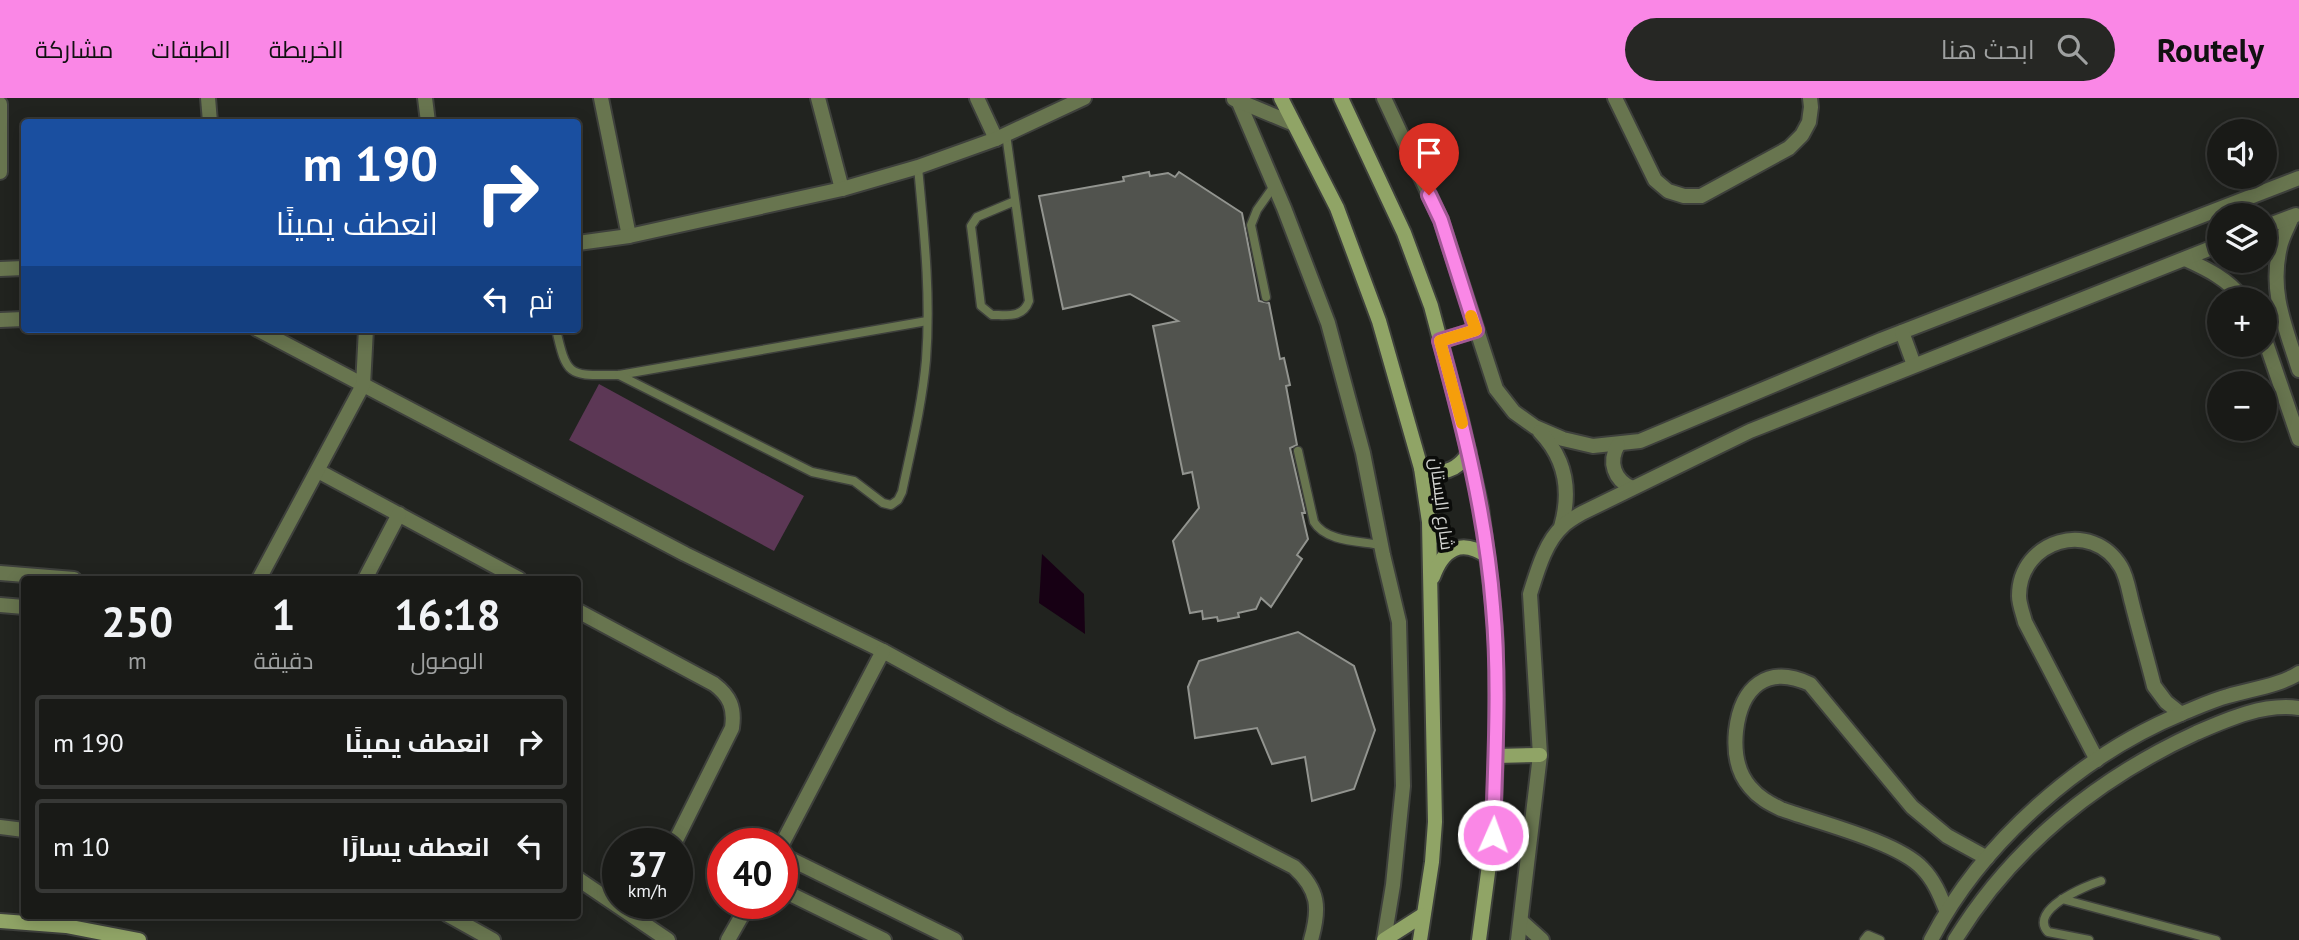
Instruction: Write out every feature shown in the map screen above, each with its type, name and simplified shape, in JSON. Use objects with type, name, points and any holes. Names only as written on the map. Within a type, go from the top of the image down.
[{"type":"street","points":[[208,98],[210,119]]},
{"type":"street","points":[[425,98],[428,119]]},
{"type":"street","points":[[601,98],[629,236]]},
{"type":"street","points":[[818,98],[842,189]]},
{"type":"street","points":[[977,98],[1001,137]]},
{"type":"street","points":[[581,243],[629,236],[842,189],[918,167],[1001,137],[1084,98]]},
{"type":"street","name":"شارع البستان","points":[[1281,98],[1337,208],[1379,321],[1421,468],[1429,522],[1435,822],[1420,940]]},
{"type":"street","name":"شارع البستان","points":[[1341,98],[1405,233],[1431,306],[1481,507],[1496,643],[1496,756],[1493,835],[1479,940]]},
{"type":"street","points":[[1384,98],[1441,220],[1496,389],[1514,412],[1548,440],[1558,456],[1567,491],[1566,510],[1561,527],[1542,561],[1530,594],[1540,755],[1518,940]]},
{"type":"street","points":[[1615,98],[1655,180],[1668,191],[1684,196],[1702,196],[1789,148],[1802,135],[1809,122],[1810,98]]},
{"type":"street","points":[[1236,99],[1294,124]]},
{"type":"street","points":[[1236,99],[1328,323],[1363,453],[1380,545],[1399,622],[1403,786],[1393,885],[1384,940]]},
{"type":"street","points":[[0,104],[0,172]]},
{"type":"street","points":[[1535,427],[1563,439],[1593,446],[1640,441],[1902,332],[2299,178]]},
{"type":"street","points":[[2277,222],[2295,215]]},
{"type":"street","points":[[2295,215],[2280,246],[2275,278],[2278,309],[2299,370]]},
{"type":"street","points":[[1561,527],[1582,513],[1750,431],[2207,250]]},
{"type":"street","points":[[2185,259],[2213,272],[2232,287]]},
{"type":"street","points":[[0,269],[21,268]]},
{"type":"street","points":[[0,320],[21,319]]},
{"type":"street","points":[[1440,341],[1476,330]]},
{"type":"street","points":[[1902,332],[1914,365]]},
{"type":"street","points":[[265,333],[685,554],[883,651],[1002,716],[1294,867],[1304,876],[1317,902],[1317,917],[1311,940]]},
{"type":"street","points":[[261,576],[363,385],[366,333]]},
{"type":"street","points":[[2277,340],[2289,339]]},
{"type":"street","points":[[2271,357],[2299,439]]},
{"type":"street","points":[[1618,445],[1613,459],[1615,474],[1625,485],[1632,488]]},
{"type":"street","points":[[1421,468],[1435,472],[1451,470],[1469,453]]},
{"type":"street","points":[[318,471],[513,576]]},
{"type":"street","points":[[367,576],[399,514]]},
{"type":"street","points":[[2097,760],[2025,622],[2018,597],[2023,572],[2033,558],[2046,547],[2061,540],[2084,540],[2106,550],[2121,567],[2154,686],[2166,702],[2181,714]]},
{"type":"street","points":[[1431,583],[1437,565],[1450,551],[1469,547],[1487,556]]},
{"type":"street","points":[[0,573],[37,576]]},
{"type":"street","points":[[0,605],[21,607]]},
{"type":"street","points":[[581,613],[714,684],[725,692],[732,703],[732,728],[682,828]]},
{"type":"street","points":[[790,828],[883,651]]},
{"type":"street","points":[[1931,940],[1946,910],[1987,858],[2041,803],[2097,760],[2138,735],[2181,714],[2299,673]]},
{"type":"street","points":[[1946,910],[1937,887],[1922,867],[1902,852],[1781,809],[1765,801],[1749,786],[1738,767],[1735,746],[1742,703],[1752,689],[1766,680],[1781,676],[1796,677],[1810,684],[1912,807],[1947,836],[1987,858]]},
{"type":"street","points":[[1955,940],[1993,887],[2022,853],[2055,822],[2104,784],[2157,751],[2214,725],[2274,706],[2299,708]]},
{"type":"street","points":[[1496,756],[1540,755]]},
{"type":"street","points":[[2041,803],[2055,822]]},
{"type":"street","points":[[0,827],[21,830]]},
{"type":"street","points":[[798,863],[956,940]]},
{"type":"street","points":[[581,881],[602,894]]},
{"type":"street","points":[[798,898],[884,940]]},
{"type":"street","points":[[1384,940],[1423,915]]},
{"type":"street","points":[[455,919],[493,940]]},
{"type":"street","points":[[640,919],[668,940]]},
{"type":"street","points":[[728,940],[740,919]]},
{"type":"street","points":[[0,920],[66,926],[139,940]]},
{"type":"street","points":[[1522,922],[1542,940]]},
{"type":"lane","points":[[1001,137],[1015,201],[1029,301],[1026,310],[1020,314],[992,315],[981,306],[971,226],[977,217],[1015,201]]},
{"type":"lane","points":[[619,375],[812,472],[854,481],[883,503],[891,505],[898,500],[902,492],[924,381],[928,321],[927,265],[918,167]]},
{"type":"lane","points":[[1266,297],[1251,225],[1256,210],[1274,186]]},
{"type":"lane","points":[[557,333],[562,357],[568,369],[578,374],[619,375],[928,321]]},
{"type":"lane","points":[[1298,451],[1317,527],[1332,536],[1380,545]]},
{"type":"lane","points":[[2089,940],[2052,933],[2043,927],[2045,919],[2062,899],[2087,885],[2101,881]]},
{"type":"lane","points":[[2062,899],[2182,936],[2216,940]]},
{"type":"lane","points":[[1864,940],[1868,935],[1880,940]]},
{"type":"shaded area","points":[[599,384],[804,496],[774,551],[569,440]]},
{"type":"shaded area","points":[[1042,554],[1084,594],[1085,634],[1039,603]]},
{"type":"building","points":[[1149,172],[1150,176],[1168,173],[1175,177],[1179,172],[1242,213],[1259,301],[1269,303],[1280,359],[1284,358],[1290,385],[1286,386],[1297,445],[1290,448],[1305,513],[1302,513],[1308,539],[1297,555],[1302,559],[1271,607],[1261,598],[1256,609],[1238,613],[1239,617],[1218,621],[1217,617],[1203,619],[1202,611],[1190,613],[1173,541],[1199,508],[1192,472],[1183,474],[1153,326],[1178,321],[1130,294],[1063,309],[1039,196],[1124,181],[1123,177]]},
{"type":"building","points":[[1298,632],[1354,666],[1375,730],[1354,789],[1312,801],[1305,757],[1272,764],[1257,728],[1195,738],[1188,687],[1199,661]]},
{"type":"slow traffic","points":[[1462,423],[1440,341],[1476,330],[1471,316]]},
{"type":"route","points":[[1429,195],[1441,220],[1476,330],[1440,341],[1481,507],[1493,604],[1496,643],[1496,756],[1493,835]]}]
